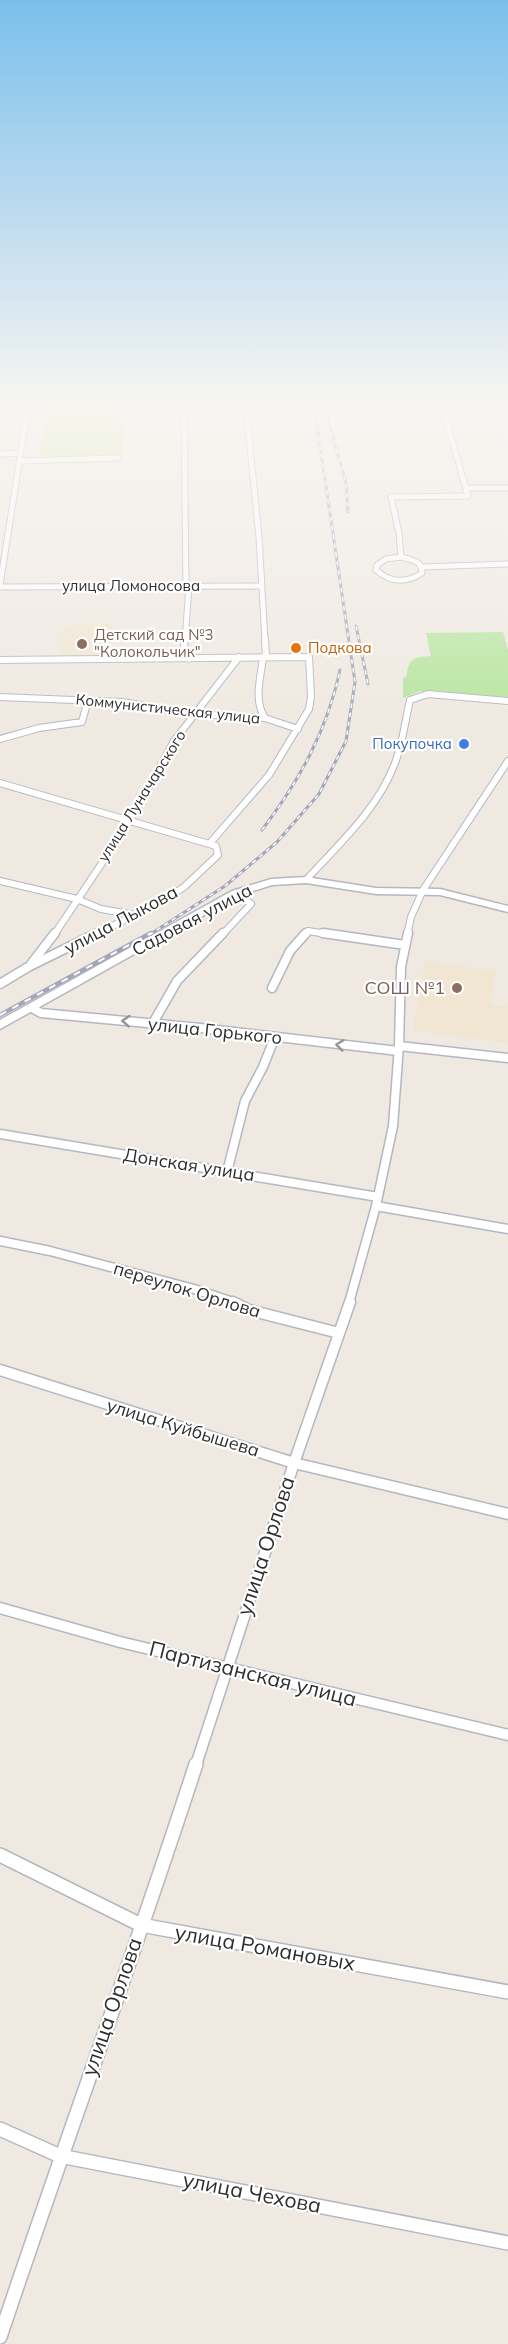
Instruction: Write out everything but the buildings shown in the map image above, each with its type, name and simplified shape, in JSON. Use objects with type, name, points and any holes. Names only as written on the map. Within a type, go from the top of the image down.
[{"type":"street","points":[[187,515],[184,647],[188,651],[189,658]]},
{"type":"street","points":[[256,515],[265,657],[260,704],[262,715],[265,718]]},
{"type":"street","points":[[395,515],[401,557]]},
{"type":"street","points":[[0,519],[11,518],[0,586]]},
{"type":"street","points":[[423,567],[419,576],[406,580],[389,579],[376,570],[382,560],[401,557],[413,560],[423,567],[508,564]]},
{"type":"street","name":"улица Ломоносова","points":[[0,586],[262,586]]},
{"type":"street","name":"улица Луначарского","points":[[28,967],[63,925],[77,899],[130,820],[173,741],[238,657]]},
{"type":"street","points":[[0,660],[309,657],[310,706],[269,775],[210,843],[0,783]]},
{"type":"street","points":[[306,880],[359,820],[379,792],[394,764],[410,700],[428,694],[508,701]]},
{"type":"street","name":"Коммунистическая улица","points":[[0,697],[137,704],[195,714],[265,718],[298,729]]},
{"type":"street","points":[[0,739],[39,728],[82,722],[88,700]]},
{"type":"street","name":"улица Орлова","points":[[0,2337],[60,2157],[161,1870],[294,1463],[357,1280],[393,1126],[399,1049],[401,967],[411,916],[423,890],[508,761]]},
{"type":"street","name":"улица Лыкова","points":[[0,984],[28,967],[135,915],[184,887],[218,855],[216,846],[210,843]]},
{"type":"street","name":"Садовая улица","points":[[0,1025],[236,893],[264,883],[306,880],[376,891],[423,890],[508,909]]},
{"type":"street","points":[[0,881],[77,899],[101,909],[135,915]]},
{"type":"street","points":[[153,1023],[177,981],[251,904],[236,893]]},
{"type":"street","points":[[272,988],[290,951],[308,931],[405,945]]},
{"type":"street","name":"улица Горького","points":[[32,1008],[41,1013],[508,1058]]},
{"type":"street","points":[[227,1172],[245,1101],[263,1067],[274,1037]]},
{"type":"street","name":"Донская улица","points":[[0,1134],[378,1197]]},
{"type":"street","points":[[376,1206],[508,1229]]},
{"type":"street","name":"переулок Орлова","points":[[0,1241],[183,1286],[230,1300],[249,1310],[339,1332]]},
{"type":"street","name":"улица Куйбышева","points":[[0,1370],[294,1463],[508,1515]]},
{"type":"street","name":"Партизанская улица","points":[[0,1608],[120,1642],[508,1735]]},
{"type":"street","name":"улица Романовых","points":[[0,1855],[141,1925],[508,1992]]},
{"type":"street","name":"улица Чехова","points":[[0,2129],[60,2157],[508,2243]]},
{"type":"shaded area","points":[[113,623],[111,632],[105,632],[103,640],[112,641],[109,657],[63,657],[64,651],[59,650],[62,628],[74,624]]},
{"type":"shaded area","name":"СОШ №1","points":[[425,962],[495,971],[491,1005],[508,1007],[508,1043],[413,1030]]},
{"type":"green space","points":[[503,632],[508,650],[508,697],[420,691],[403,698],[403,678],[406,677],[410,662],[416,658],[431,656],[426,633]]},
{"type":"railway","points":[[149,935],[225,886],[277,842],[319,794],[346,741],[355,682],[330,515]]},
{"type":"railway","points":[[356,626],[368,684]]},
{"type":"railway","points":[[262,830],[288,793],[310,754],[328,714],[340,670]]},
{"type":"railway","points":[[0,1015],[151,933]]},
{"type":"place","name":"Детский сад №3 \"Колокольчик\"","points":[[82,644]]},
{"type":"place","name":"Подкова","points":[[296,648]]},
{"type":"place","name":"Покупочка","points":[[464,744]]},
{"type":"place","name":"СОШ №1","points":[[457,988]]}]
